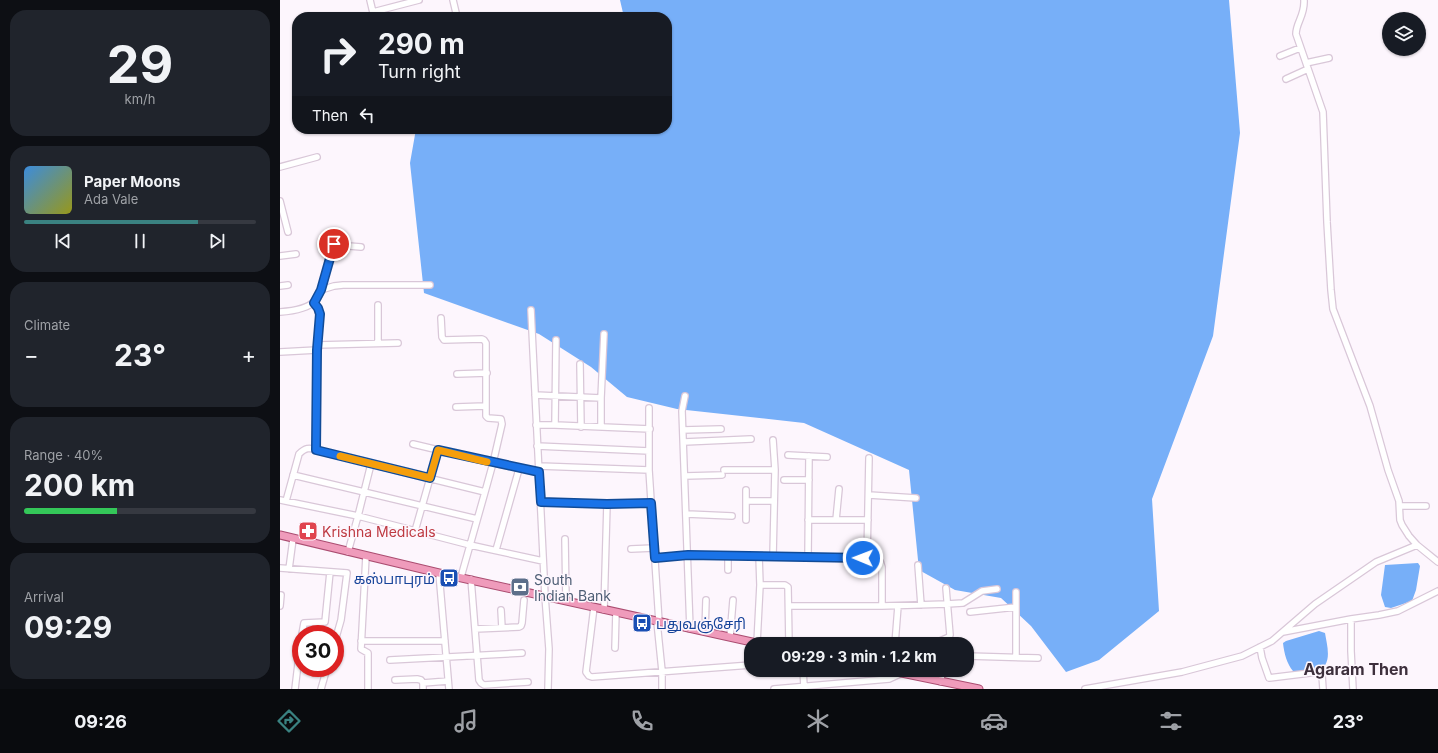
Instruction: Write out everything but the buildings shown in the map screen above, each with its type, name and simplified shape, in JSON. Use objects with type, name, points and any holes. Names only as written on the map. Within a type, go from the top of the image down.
[{"type":"main road","points":[[280,536],[439,573],[744,640]]},
{"type":"main road","points":[[919,677],[941,682],[949,686],[979,689]]},
{"type":"street","points":[[370,0],[373,12]]},
{"type":"street","points":[[383,12],[419,0]]},
{"type":"street","points":[[453,0],[454,12]]},
{"type":"street","points":[[1304,0],[1303,15],[1296,30],[1300,48],[1323,112],[1327,222],[1333,306],[1367,395],[1388,470],[1398,496],[1402,526],[1417,545],[1438,562]]},
{"type":"street","points":[[1280,56],[1300,48]]},
{"type":"street","points":[[1306,63],[1329,58]]},
{"type":"street","points":[[1286,79],[1308,70]]},
{"type":"street","points":[[280,167],[317,157]]},
{"type":"street","points":[[280,201],[288,232]]},
{"type":"street","points":[[280,312],[300,310],[314,303],[321,290],[334,244],[340,242],[348,246],[361,247]]},
{"type":"street","points":[[280,256],[296,254]]},
{"type":"street","points":[[321,290],[343,285],[430,284]]},
{"type":"street","points":[[280,286],[288,285]]},
{"type":"street","points":[[314,303],[320,314],[317,348],[316,450]]},
{"type":"street","points":[[378,305],[378,343]]},
{"type":"street","points":[[531,310],[543,561],[549,649],[548,688]]},
{"type":"street","points":[[441,318],[442,337],[444,340],[485,341],[487,346],[486,416],[488,418],[502,421],[493,463],[461,577]]},
{"type":"street","points":[[601,427],[604,334]]},
{"type":"street","points":[[555,426],[556,340]]},
{"type":"street","points":[[280,352],[378,343],[398,344]]},
{"type":"street","points":[[580,364],[581,427]]},
{"type":"street","points":[[457,374],[486,373]]},
{"type":"street","points":[[535,396],[601,398]]},
{"type":"street","points":[[685,396],[682,411],[684,430],[690,629]]},
{"type":"street","points":[[456,407],[485,406]]},
{"type":"street","points":[[649,408],[649,470],[662,689]]},
{"type":"street","points":[[536,425],[650,429]]},
{"type":"street","points":[[684,430],[721,429]]},
{"type":"street","points":[[684,442],[751,439]]},
{"type":"street","points":[[773,440],[775,470],[773,556]]},
{"type":"street","points":[[414,444],[519,469],[649,470]]},
{"type":"street","points":[[538,446],[650,450]]},
{"type":"street","points":[[485,492],[310,448],[304,449],[299,454],[283,501],[358,516],[470,545],[543,561]]},
{"type":"street","points":[[415,531],[438,450]]},
{"type":"street","points":[[788,455],[827,457]]},
{"type":"street","points":[[808,456],[808,557]]},
{"type":"street","points":[[867,558],[869,458]]},
{"type":"street","points":[[348,552],[371,464]]},
{"type":"street","points":[[496,550],[519,469]]},
{"type":"street","points":[[685,476],[723,472],[775,470]]},
{"type":"street","points":[[293,475],[477,519]]},
{"type":"street","points":[[784,480],[808,480]]},
{"type":"street","points":[[836,520],[838,489]]},
{"type":"street","points":[[746,490],[746,520]]},
{"type":"street","points":[[868,495],[916,498]]},
{"type":"street","points":[[746,501],[774,501]]},
{"type":"street","points":[[541,502],[607,504],[651,503]]},
{"type":"street","points":[[604,610],[607,504]]},
{"type":"street","points":[[1400,506],[1426,506]]},
{"type":"street","points":[[687,514],[732,516]]},
{"type":"street","points":[[808,520],[868,520]]},
{"type":"street","points":[[289,569],[293,538]]},
{"type":"street","points":[[565,538],[566,601]]},
{"type":"street","points":[[1085,689],[1182,672],[1242,656],[1272,641],[1315,604],[1376,562],[1417,545]]},
{"type":"street","points":[[631,549],[654,548]]},
{"type":"street","points":[[655,558],[688,555],[728,555],[876,559],[880,561],[882,568],[882,606]]},
{"type":"street","points":[[728,555],[728,570]]},
{"type":"street","points":[[366,556],[361,650],[368,654],[368,689]]},
{"type":"street","points":[[759,556],[759,637]]},
{"type":"street","points":[[918,565],[921,605]]},
{"type":"street","points":[[280,568],[346,572],[348,575],[340,625]]},
{"type":"street","points":[[304,625],[304,623],[325,622],[330,572]]},
{"type":"street","points":[[439,573],[449,689]]},
{"type":"street","points":[[471,580],[479,680],[484,685],[512,686],[528,682]]},
{"type":"street","points":[[760,585],[787,586],[789,590],[789,637]]},
{"type":"street","points":[[946,588],[949,637]]},
{"type":"street","points":[[789,606],[898,606],[963,603],[982,591],[997,589]]},
{"type":"street","points":[[1281,633],[1379,615],[1398,610],[1438,591]]},
{"type":"street","points":[[1016,592],[1016,657]]},
{"type":"street","points":[[280,606],[282,595]]},
{"type":"street","points":[[475,628],[521,626],[524,600]]},
{"type":"street","points":[[705,632],[706,600]]},
{"type":"street","points":[[730,637],[733,600]]},
{"type":"street","points":[[895,637],[898,606]]},
{"type":"street","points":[[594,607],[586,672],[589,676],[744,665]]},
{"type":"street","points":[[970,612],[1016,607]]},
{"type":"street","points":[[501,610],[502,628]]},
{"type":"street","points":[[615,648],[616,612]]},
{"type":"street","points":[[1351,619],[1351,651],[1354,689]]},
{"type":"street","points":[[362,641],[445,641]]},
{"type":"street","points":[[1260,647],[1269,678],[1318,672],[1322,675],[1323,689]]},
{"type":"street","points":[[390,660],[522,653]]},
{"type":"street","points":[[974,656],[1038,658]]},
{"type":"street","points":[[294,689],[296,677]]},
{"type":"street","points":[[321,689],[324,677]]},
{"type":"street","points":[[803,677],[804,686]]},
{"type":"street","points":[[774,689],[889,679],[893,677]]},
{"type":"street","points":[[941,677],[941,682]]},
{"type":"street","points":[[395,680],[417,679],[421,680],[423,686],[448,681]]},
{"type":"water","points":[[620,0],[1229,0],[1240,133],[1213,336],[1152,499],[1159,611],[1099,660],[1066,672],[1031,626],[1001,598],[955,590],[919,570],[909,470],[804,423],[677,409],[627,397],[591,367],[539,334],[424,293],[410,163],[415,134],[672,134],[672,12],[623,12]]},
{"type":"water","points":[[1418,563],[1420,566],[1416,590],[1412,601],[1391,608],[1385,607],[1381,595],[1385,565]]},
{"type":"water","points":[[1319,631],[1325,633],[1327,644],[1328,655],[1325,665],[1321,669],[1315,671],[1293,671],[1286,658],[1283,643]]},
{"type":"slow traffic","points":[[340,456],[430,478],[438,450],[487,462]]},
{"type":"place","name":"Krishna Medicals","points":[[308,531]]},
{"type":"place","name":"கஸ்பாபுரம்","points":[[449,578]]},
{"type":"place","name":"South Indian Bank","points":[[520,587]]},
{"type":"place","name":"பதுவஞ்சேரி","points":[[642,623]]},
{"type":"district","name":"Agaram Then","points":[[1356,669]]},
{"type":"route","points":[[334,244],[321,290],[314,303],[320,314],[317,350],[316,450],[430,478],[438,450],[539,472],[541,502],[607,504],[651,503],[655,558],[688,555],[863,558]]}]
